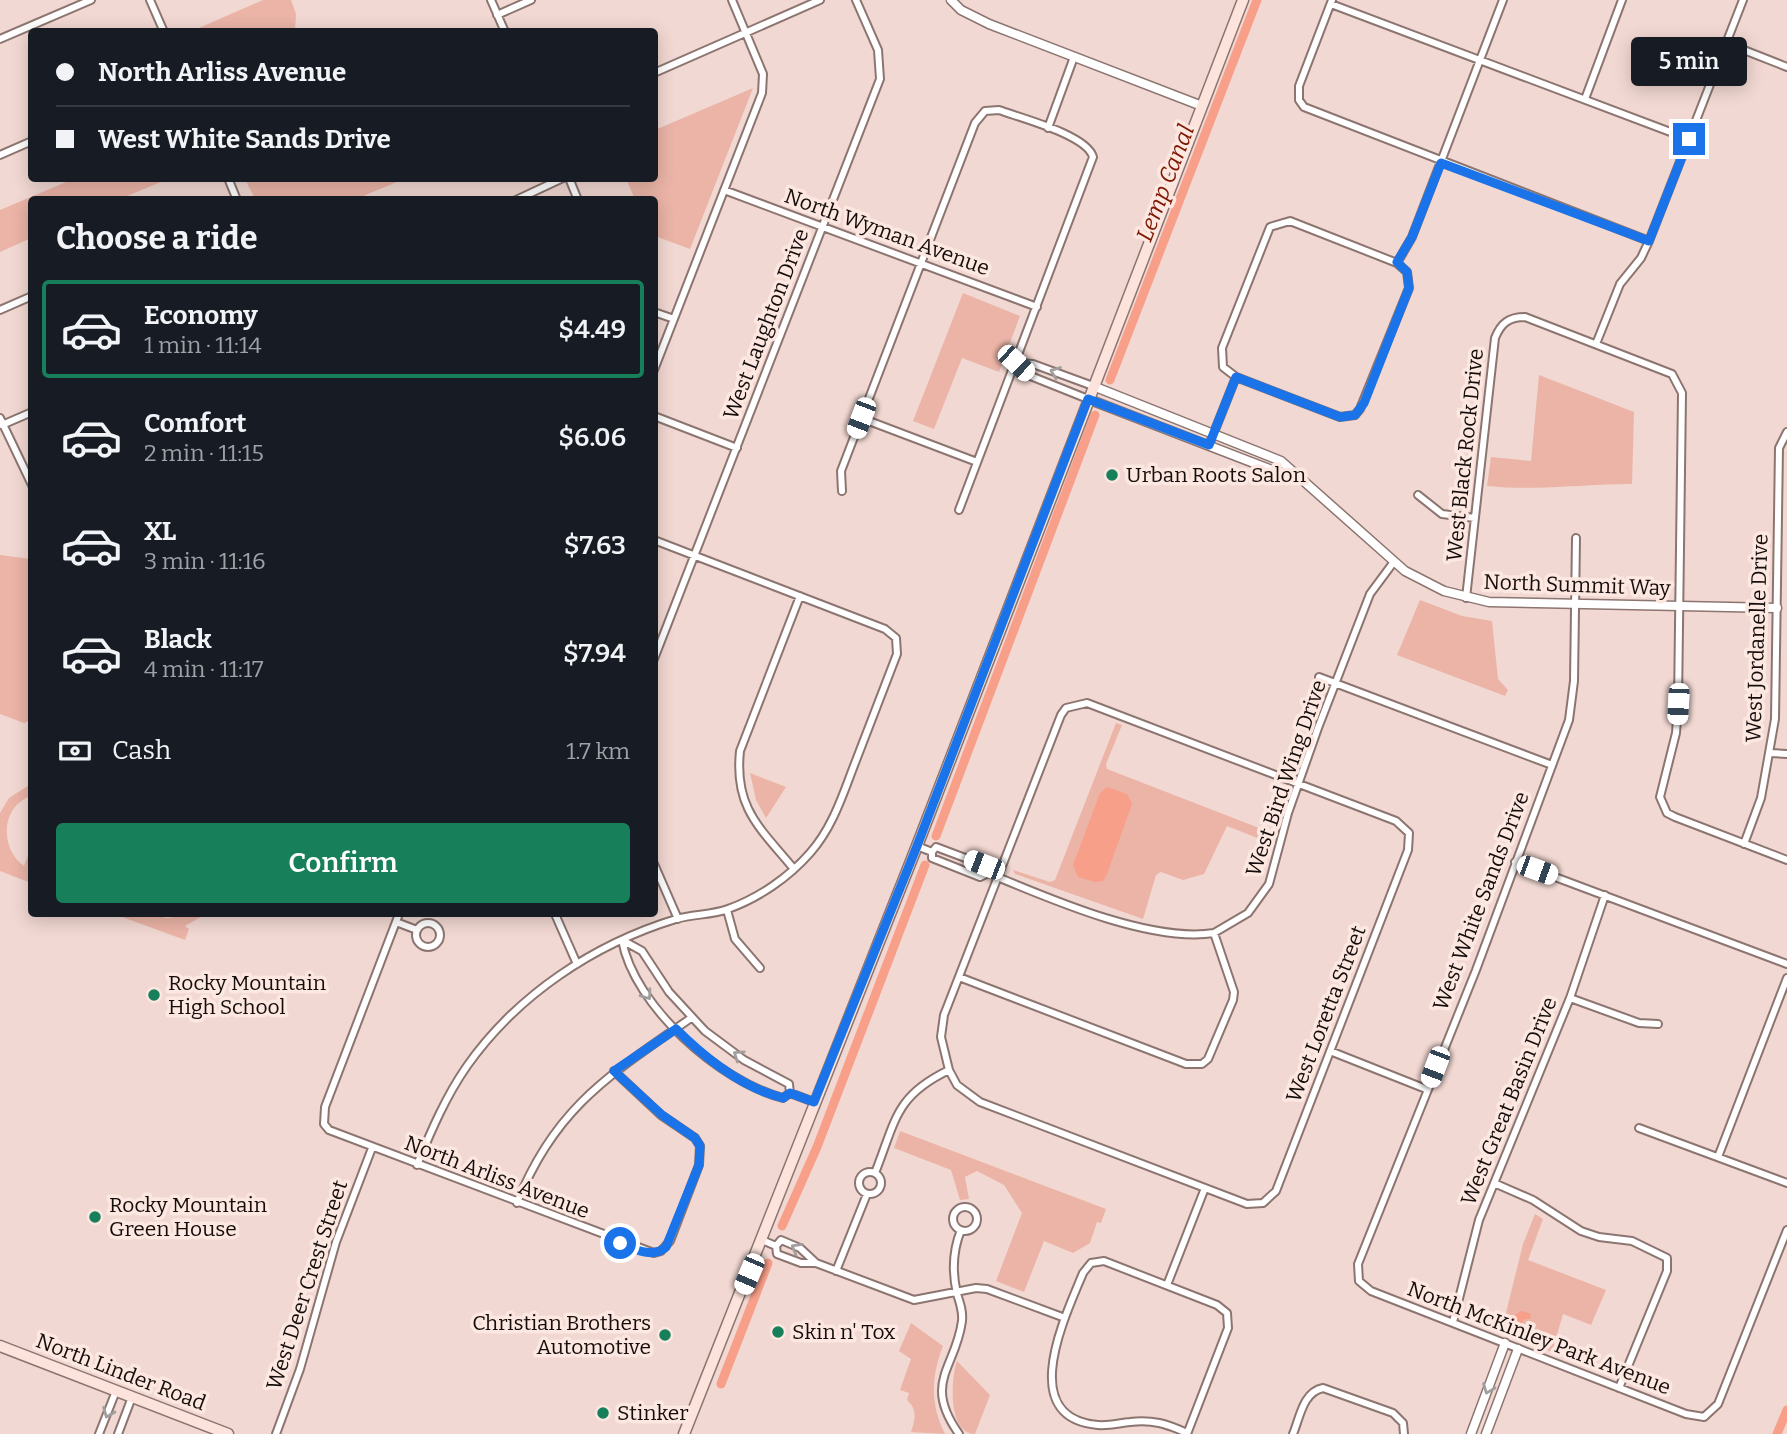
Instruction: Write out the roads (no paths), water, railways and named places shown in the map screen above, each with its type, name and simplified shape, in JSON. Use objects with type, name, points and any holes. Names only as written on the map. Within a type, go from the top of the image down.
[{"type":"main road","points":[[684,1434],[917,846],[1243,0]]},
{"type":"main road","name":"North Linder Road","points":[[0,1346],[228,1434]]},
{"type":"street","points":[[0,39],[91,0]]},
{"type":"street","points":[[150,0],[162,28]]},
{"type":"street","points":[[491,0],[503,28]]},
{"type":"street","points":[[497,15],[531,0]]},
{"type":"street","points":[[658,360],[762,93],[763,74],[732,0]]},
{"type":"street","points":[[658,71],[820,0]]},
{"type":"street","name":"West Laughton Drive","points":[[658,649],[880,79],[878,50],[856,0]]},
{"type":"street","points":[[951,0],[975,18],[1202,106]]},
{"type":"street","points":[[1397,262],[1412,237],[1503,0]]},
{"type":"street","points":[[1585,99],[1622,0]]},
{"type":"street","points":[[1742,0],[1649,241],[1641,258],[1620,284],[1596,344],[1664,370],[1679,381],[1682,393],[1676,733],[1660,797],[1661,805],[1675,817],[1787,860]]},
{"type":"street","points":[[1649,241],[1311,111],[1299,100],[1299,86],[1331,2],[1689,139]]},
{"type":"street","points":[[1726,43],[1787,67]]},
{"type":"street","points":[[1048,128],[1074,57]]},
{"type":"street","points":[[842,491],[841,471],[975,123],[985,111],[999,110],[1080,141],[1091,150],[1092,166],[959,510]]},
{"type":"street","points":[[0,155],[28,143]]},
{"type":"street","points":[[525,196],[554,182]]},
{"type":"street","name":"North Wyman Avenue","points":[[724,190],[1037,307]]},
{"type":"street","points":[[1290,220],[1397,262],[1407,272],[1409,288],[1364,403],[1355,415],[1340,417],[1236,377],[1223,367],[1222,348],[1266,233],[1276,223],[1290,220]]},
{"type":"street","points":[[0,310],[28,298]]},
{"type":"street","points":[[658,313],[674,319]]},
{"type":"street","name":"West Black Rock Drive","points":[[1466,598],[1495,338],[1507,320],[1525,317],[1596,344]]},
{"type":"street","name":"North Summit Way","points":[[1016,363],[1033,363],[1281,461],[1393,563],[1419,579],[1466,598],[1489,602],[1576,605],[1777,608]]},
{"type":"street","name":"North Summit Way","points":[[1016,363],[1028,375],[1088,399],[1277,472],[1293,473]]},
{"type":"street","points":[[1209,445],[1236,377]]},
{"type":"street","points":[[28,413],[1,423],[28,477]]},
{"type":"street","points":[[658,418],[737,449]]},
{"type":"street","points":[[861,418],[977,462]]},
{"type":"street","name":"West Jordanelle Drive","points":[[1744,844],[1761,799],[1775,719],[1779,448],[1787,432]]},
{"type":"street","points":[[1418,495],[1442,514],[1475,519]]},
{"type":"street","name":"West White Sands Drive","points":[[1359,1281],[1358,1264],[1476,970],[1569,720],[1573,700],[1576,538]]},
{"type":"street","points":[[417,1165],[436,1121],[468,1065],[533,995],[577,964],[622,940],[678,919],[727,910],[771,887],[794,869],[822,838],[834,817],[897,654],[896,638],[885,629],[658,541]]},
{"type":"street","name":"West Bird Wing Drive","points":[[1214,933],[1239,920],[1263,895],[1274,871],[1298,783],[1370,594],[1393,563]]},
{"type":"street","points":[[794,869],[748,811],[740,792],[738,771],[740,751],[800,596]]},
{"type":"street","points":[[1319,677],[1552,765]]},
{"type":"street","points":[[1167,1285],[1205,1188],[980,1102],[957,1085],[949,1070],[940,1037],[944,1015],[1061,715],[1073,705],[1087,703],[1298,783]]},
{"type":"street","points":[[1771,753],[1787,754]]},
{"type":"street","name":"West Loretta Street","points":[[1205,1188],[1247,1204],[1263,1203],[1276,1191],[1408,850],[1409,833],[1396,821],[1298,783]]},
{"type":"street","points":[[917,846],[932,852]]},
{"type":"street","points":[[959,977],[1186,1064],[1202,1064],[1213,1053],[1233,1000],[1234,992],[1214,933],[1196,935],[1164,932],[1088,911],[988,873],[984,865],[936,847],[932,852],[932,858],[980,877],[988,873]]},
{"type":"street","points":[[1515,862],[1787,964]]},
{"type":"street","points":[[658,873],[678,919]]},
{"type":"street","name":"West Great Basin Drive","points":[[1453,1322],[1479,1220],[1570,998],[1605,895]]},
{"type":"street","points":[[727,910],[735,939],[760,968]]},
{"type":"street","points":[[398,917],[396,922],[417,930]]},
{"type":"street","points":[[556,917],[577,964]]},
{"type":"street","name":"North Arliss Avenue","points":[[396,922],[325,1107],[324,1124],[335,1133],[646,1253],[661,1251],[670,1241],[699,1165],[700,1146],[695,1138],[662,1115],[614,1071]]},
{"type":"street","points":[[622,940],[642,951],[691,1018],[744,1060],[789,1084],[790,1093]]},
{"type":"street","points":[[622,940],[625,961],[641,987],[676,1029],[706,1057],[769,1094],[783,1098],[790,1093]]},
{"type":"street","points":[[1718,1157],[1787,978]]},
{"type":"street","points":[[1570,998],[1639,1023],[1658,1024]]},
{"type":"street","points":[[517,1203],[528,1177],[556,1130],[585,1097],[614,1071],[691,1018]]},
{"type":"street","points":[[1330,1051],[1426,1089]]},
{"type":"street","points":[[875,1173],[904,1101],[921,1083],[949,1070]]},
{"type":"street","points":[[790,1093],[814,1102]]},
{"type":"street","points":[[1639,1128],[1787,1183]]},
{"type":"street","name":"West Deer Crest Street","points":[[276,1434],[300,1369],[336,1242],[372,1148]]},
{"type":"street","points":[[836,1271],[867,1194],[880,1189],[881,1178],[875,1173],[868,1172],[860,1179],[861,1189],[867,1194]]},
{"type":"street","points":[[1494,1183],[1533,1200],[1581,1231],[1599,1237],[1632,1241],[1667,1258],[1667,1272],[1619,1388]]},
{"type":"street","points":[[959,1434],[943,1404],[946,1365],[962,1324],[953,1258],[961,1230]]},
{"type":"street","name":"North McKinley Park Avenue","points":[[1359,1281],[1371,1291],[1696,1418],[1709,1415],[1718,1404],[1787,1230]]},
{"type":"street","points":[[762,1240],[776,1246]]},
{"type":"street","points":[[816,1263],[801,1263],[777,1254],[776,1246],[781,1240],[800,1248],[816,1263],[914,1300],[987,1289],[1065,1318]]},
{"type":"street","points":[[1104,1261],[1167,1285],[1217,1305],[1227,1313],[1228,1328],[1187,1434],[1148,1420],[1107,1426],[1083,1422],[1066,1412],[1052,1384],[1053,1355],[1083,1273],[1091,1263],[1104,1261]]},
{"type":"street","points":[[1471,1434],[1505,1343]]},
{"type":"street","points":[[1486,1434],[1518,1349]]},
{"type":"street","points":[[1293,1434],[1306,1399],[1316,1389],[1323,1388],[1393,1413],[1403,1423],[1404,1434]]},
{"type":"street","points":[[99,1434],[116,1391]]},
{"type":"street","points":[[118,1434],[132,1397]]},
{"type":"waterway","name":"Lemp Canal","points":[[1110,380],[1257,0]]},
{"type":"waterway","name":"Lemp Canal","points":[[936,836],[1095,415]]},
{"type":"waterway","name":"Lemp Canal","points":[[782,1226],[817,1147],[925,865]]},
{"type":"waterway","name":"Lemp Canal","points":[[721,1384],[768,1263]]},
{"type":"waterway","points":[[1777,1434],[1787,1410]]},
{"type":"place","name":"Urban Roots Salon","points":[[1112,475]]},
{"type":"place","name":"Rocky Mountain High School","points":[[154,995]]},
{"type":"place","name":"Rocky Mountain Green House","points":[[95,1217]]},
{"type":"place","name":"Skin n' Tox","points":[[778,1332]]},
{"type":"place","name":"Christian Brothers Automotive","points":[[665,1335]]},
{"type":"place","name":"Stinker","points":[[603,1413]]}]
